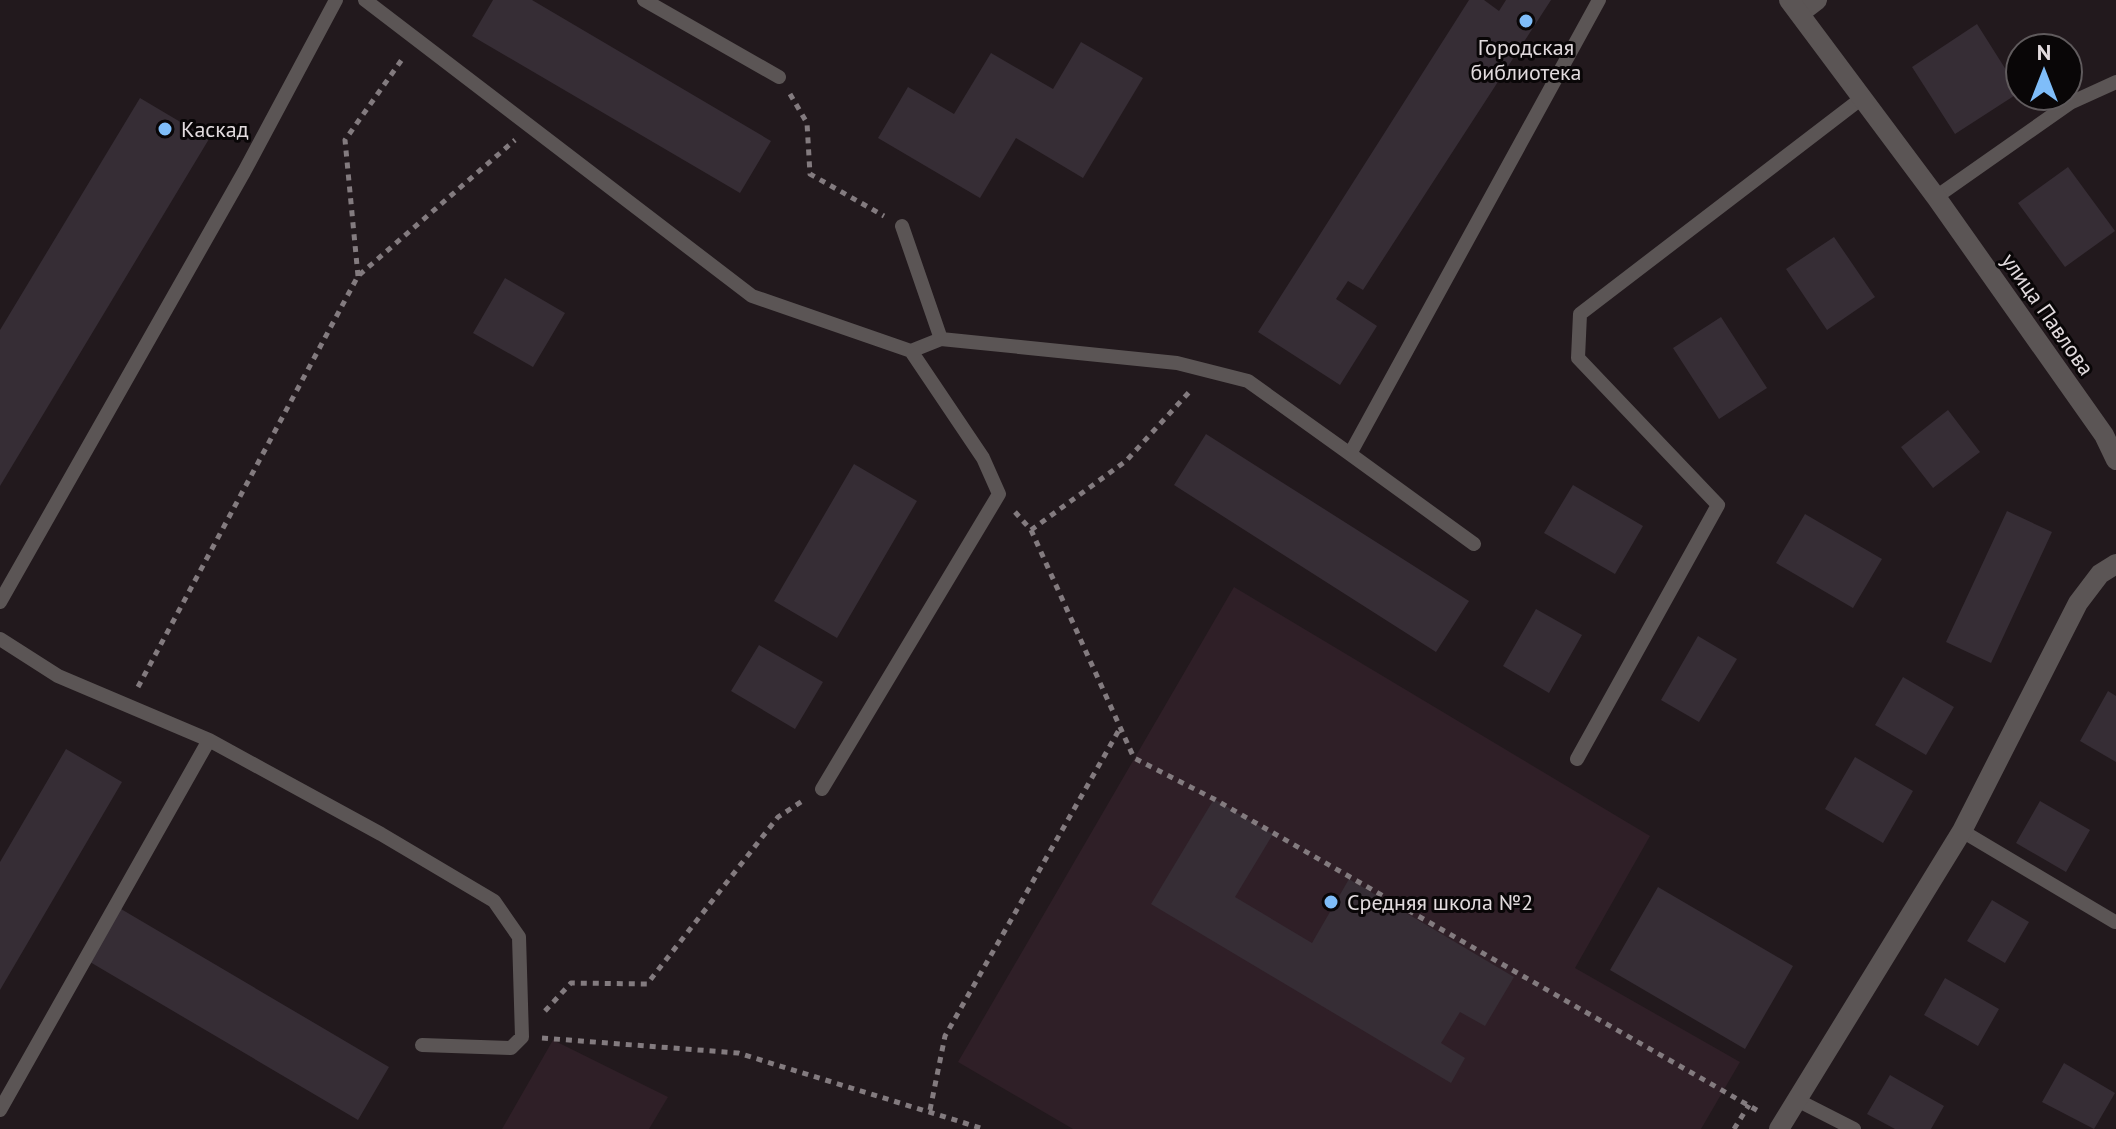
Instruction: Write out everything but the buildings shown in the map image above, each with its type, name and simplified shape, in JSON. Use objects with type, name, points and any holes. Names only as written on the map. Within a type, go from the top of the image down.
[{"type":"street","points":[[1794,6],[1817,0]]},
{"type":"street","name":"улица Павлова","points":[[1794,6],[1936,197],[2104,435],[2116,460]]},
{"type":"street","points":[[1780,1127],[1962,831],[2078,603],[2100,574],[2116,564]]},
{"type":"lane","points":[[0,602],[236,186],[336,0]]},
{"type":"lane","points":[[365,0],[752,296],[911,351],[983,458],[999,494],[822,789]]},
{"type":"lane","points":[[644,0],[779,77]]},
{"type":"lane","points":[[1350,454],[1599,0]]},
{"type":"lane","points":[[1936,197],[2070,103],[2116,82]]},
{"type":"lane","points":[[1577,759],[1718,505],[1578,358],[1580,314],[1862,98]]},
{"type":"lane","points":[[902,226],[941,339]]},
{"type":"lane","points":[[911,351],[941,339],[1177,363],[1248,381],[1474,544]]},
{"type":"lane","points":[[0,639],[58,676],[209,740],[381,834],[494,901],[519,937],[522,1037],[511,1048],[422,1045]]},
{"type":"lane","points":[[0,1110],[209,740]]},
{"type":"lane","points":[[1962,831],[2115,922]]},
{"type":"lane","points":[[1797,1100],[1854,1129]]},
{"type":"path","points":[[358,276],[345,140],[415,41]]},
{"type":"path","points":[[779,77],[807,123],[810,174],[902,226]]},
{"type":"path","points":[[128,706],[358,276],[529,128]]},
{"type":"path","points":[[1031,530],[1126,461],[1187,397],[1205,370]]},
{"type":"path","points":[[999,494],[1031,530],[1134,758],[1214,799],[1749,1105],[1780,1127]]},
{"type":"path","points":[[930,1110],[945,1036],[1119,730]]},
{"type":"path","points":[[522,1037],[571,983],[647,984],[778,817],[822,789]]},
{"type":"path","points":[[522,1037],[738,1053],[984,1129]]},
{"type":"path","points":[[1734,1129],[1749,1105]]},
{"type":"shaded area","name":"Средняя школа №2","points":[[1234,587],[1650,836],[1575,968],[1740,1062],[1701,1129],[1073,1129],[958,1062]]},
{"type":"shaded area","points":[[553,1040],[668,1097],[649,1129],[502,1129]]},
{"type":"place","name":"Городская библиотека","points":[[1526,21]]},
{"type":"place","name":"Каскад","points":[[165,129]]},
{"type":"place","name":"Средняя школа №2","points":[[1331,902]]}]
